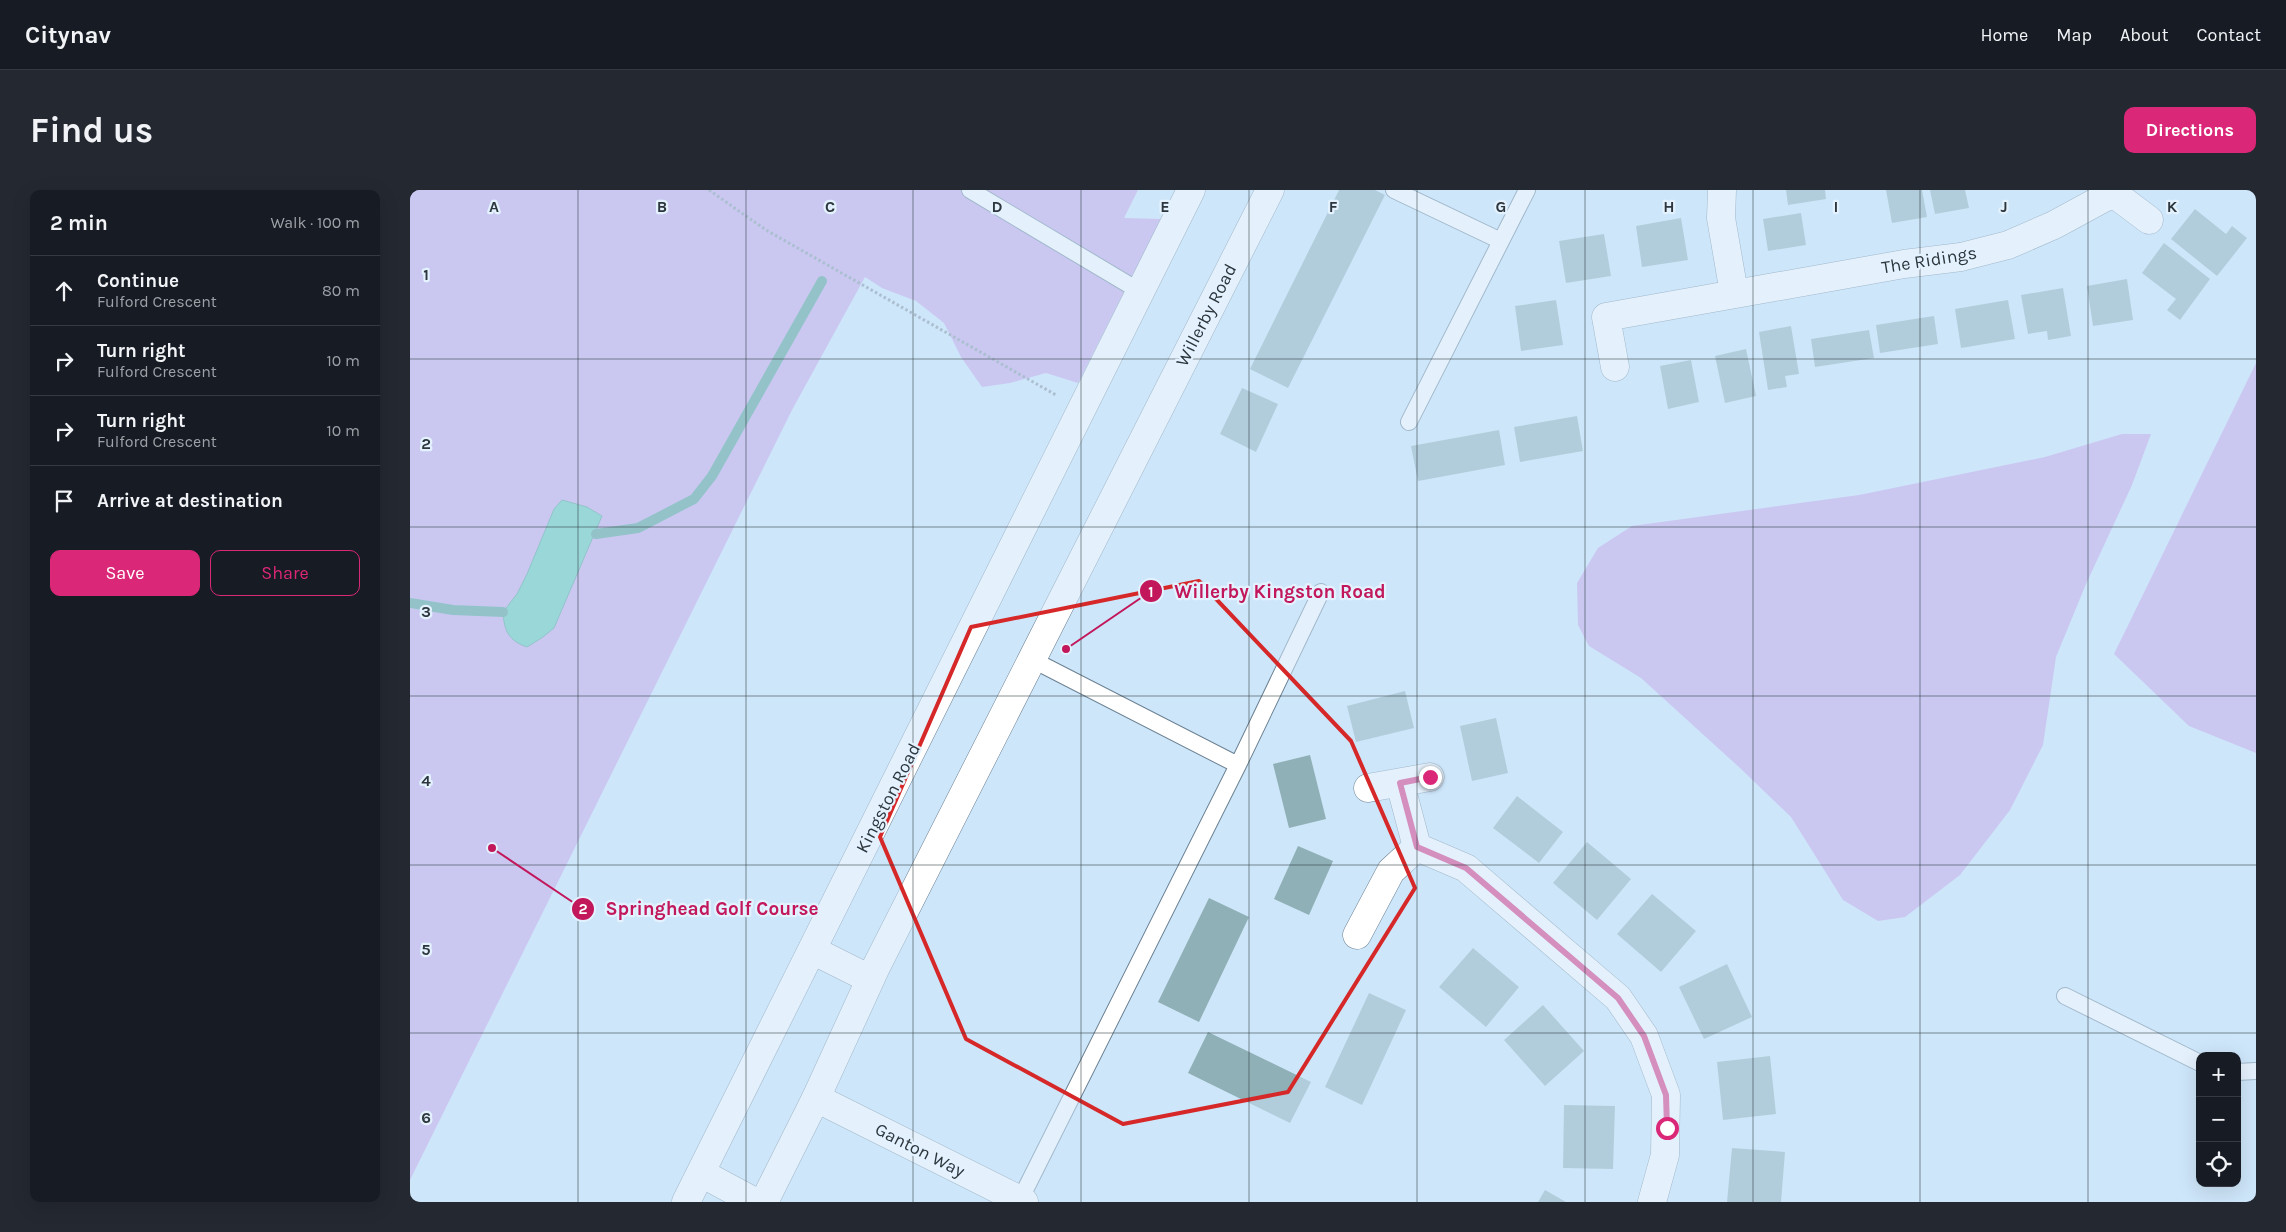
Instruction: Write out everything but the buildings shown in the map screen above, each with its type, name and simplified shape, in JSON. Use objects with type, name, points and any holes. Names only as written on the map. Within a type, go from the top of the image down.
[{"type":"street","points":[[1086,402],[1191,190]]},
{"type":"street","name":"Willerby Road","points":[[1031,659],[1270,190]]},
{"type":"street","points":[[1722,190],[1721,218],[1734,293]]},
{"type":"street","name":"The Ridings","points":[[1615,367],[1606,316],[1904,264],[1961,257],[1998,247],[2054,225],[2114,192],[2149,220]]},
{"type":"street","name":"Kingston Road","points":[[686,1202],[1086,402]]},
{"type":"street","points":[[764,1202],[816,1098],[870,979],[1031,659]]},
{"type":"street","points":[[1368,788],[1430,777]]},
{"type":"street","points":[[1400,783],[1417,847]]},
{"type":"street","points":[[1356,935],[1391,870],[1417,847]]},
{"type":"street","points":[[1417,847],[1466,868],[1618,998],[1644,1036],[1666,1095],[1665,1155],[1652,1202]]},
{"type":"street","points":[[812,950],[870,979]]},
{"type":"street","name":"Ganton Way","points":[[816,1098],[1021,1201]]},
{"type":"street","points":[[701,1173],[755,1202]]},
{"type":"lane","points":[[970,190],[1141,292]]},
{"type":"lane","points":[[1394,190],[1501,241]]},
{"type":"lane","points":[[1409,422],[1527,190]]},
{"type":"lane","points":[[1021,1201],[1238,765],[1320,592]]},
{"type":"lane","points":[[1031,659],[1238,765]]},
{"type":"lane","points":[[2066,996],[2196,1061]]},
{"type":"lane","points":[[2241,1072],[2256,1071]]},
{"type":"path","points":[[709,190],[766,230],[1086,402]]},
{"type":"highlighted area","points":[[1199,581],[1351,741],[1415,888],[1288,1092],[1123,1124],[966,1039],[880,837],[971,627]]},
{"type":"shaded area","points":[[410,190],[1138,190],[1124,218],[1161,219],[1078,383],[1046,373],[1010,383],[982,387],[961,357],[944,323],[916,301],[882,288],[865,277],[792,410],[410,1180]]},
{"type":"shaded area","points":[[2256,363],[2256,753],[2189,726],[2114,654]]},
{"type":"shaded area","points":[[2122,434],[2151,434],[2132,485],[2086,584],[2056,657],[2043,745],[2010,810],[1960,875],[1905,917],[1878,921],[1843,900],[1791,817],[1641,678],[1589,646],[1578,625],[1577,583],[1598,548],[1632,526],[1859,495],[2045,457]]},
{"type":"shaded area","points":[[562,500],[587,507],[602,516],[554,628],[527,647],[516,642],[506,630],[503,612],[517,594],[554,509]]},
{"type":"waterway","points":[[596,534],[638,528],[694,499],[712,476],[822,281]]},
{"type":"waterway","points":[[410,603],[453,610],[503,612]]},
{"type":"place","name":"Willerby Kingston Road","points":[[1066,649]]},
{"type":"place","name":"Springhead Golf Course","points":[[492,848]]},
{"type":"route","points":[[1430,777],[1400,783],[1417,847],[1466,868],[1618,998],[1644,1036],[1666,1095],[1667,1128]]}]
